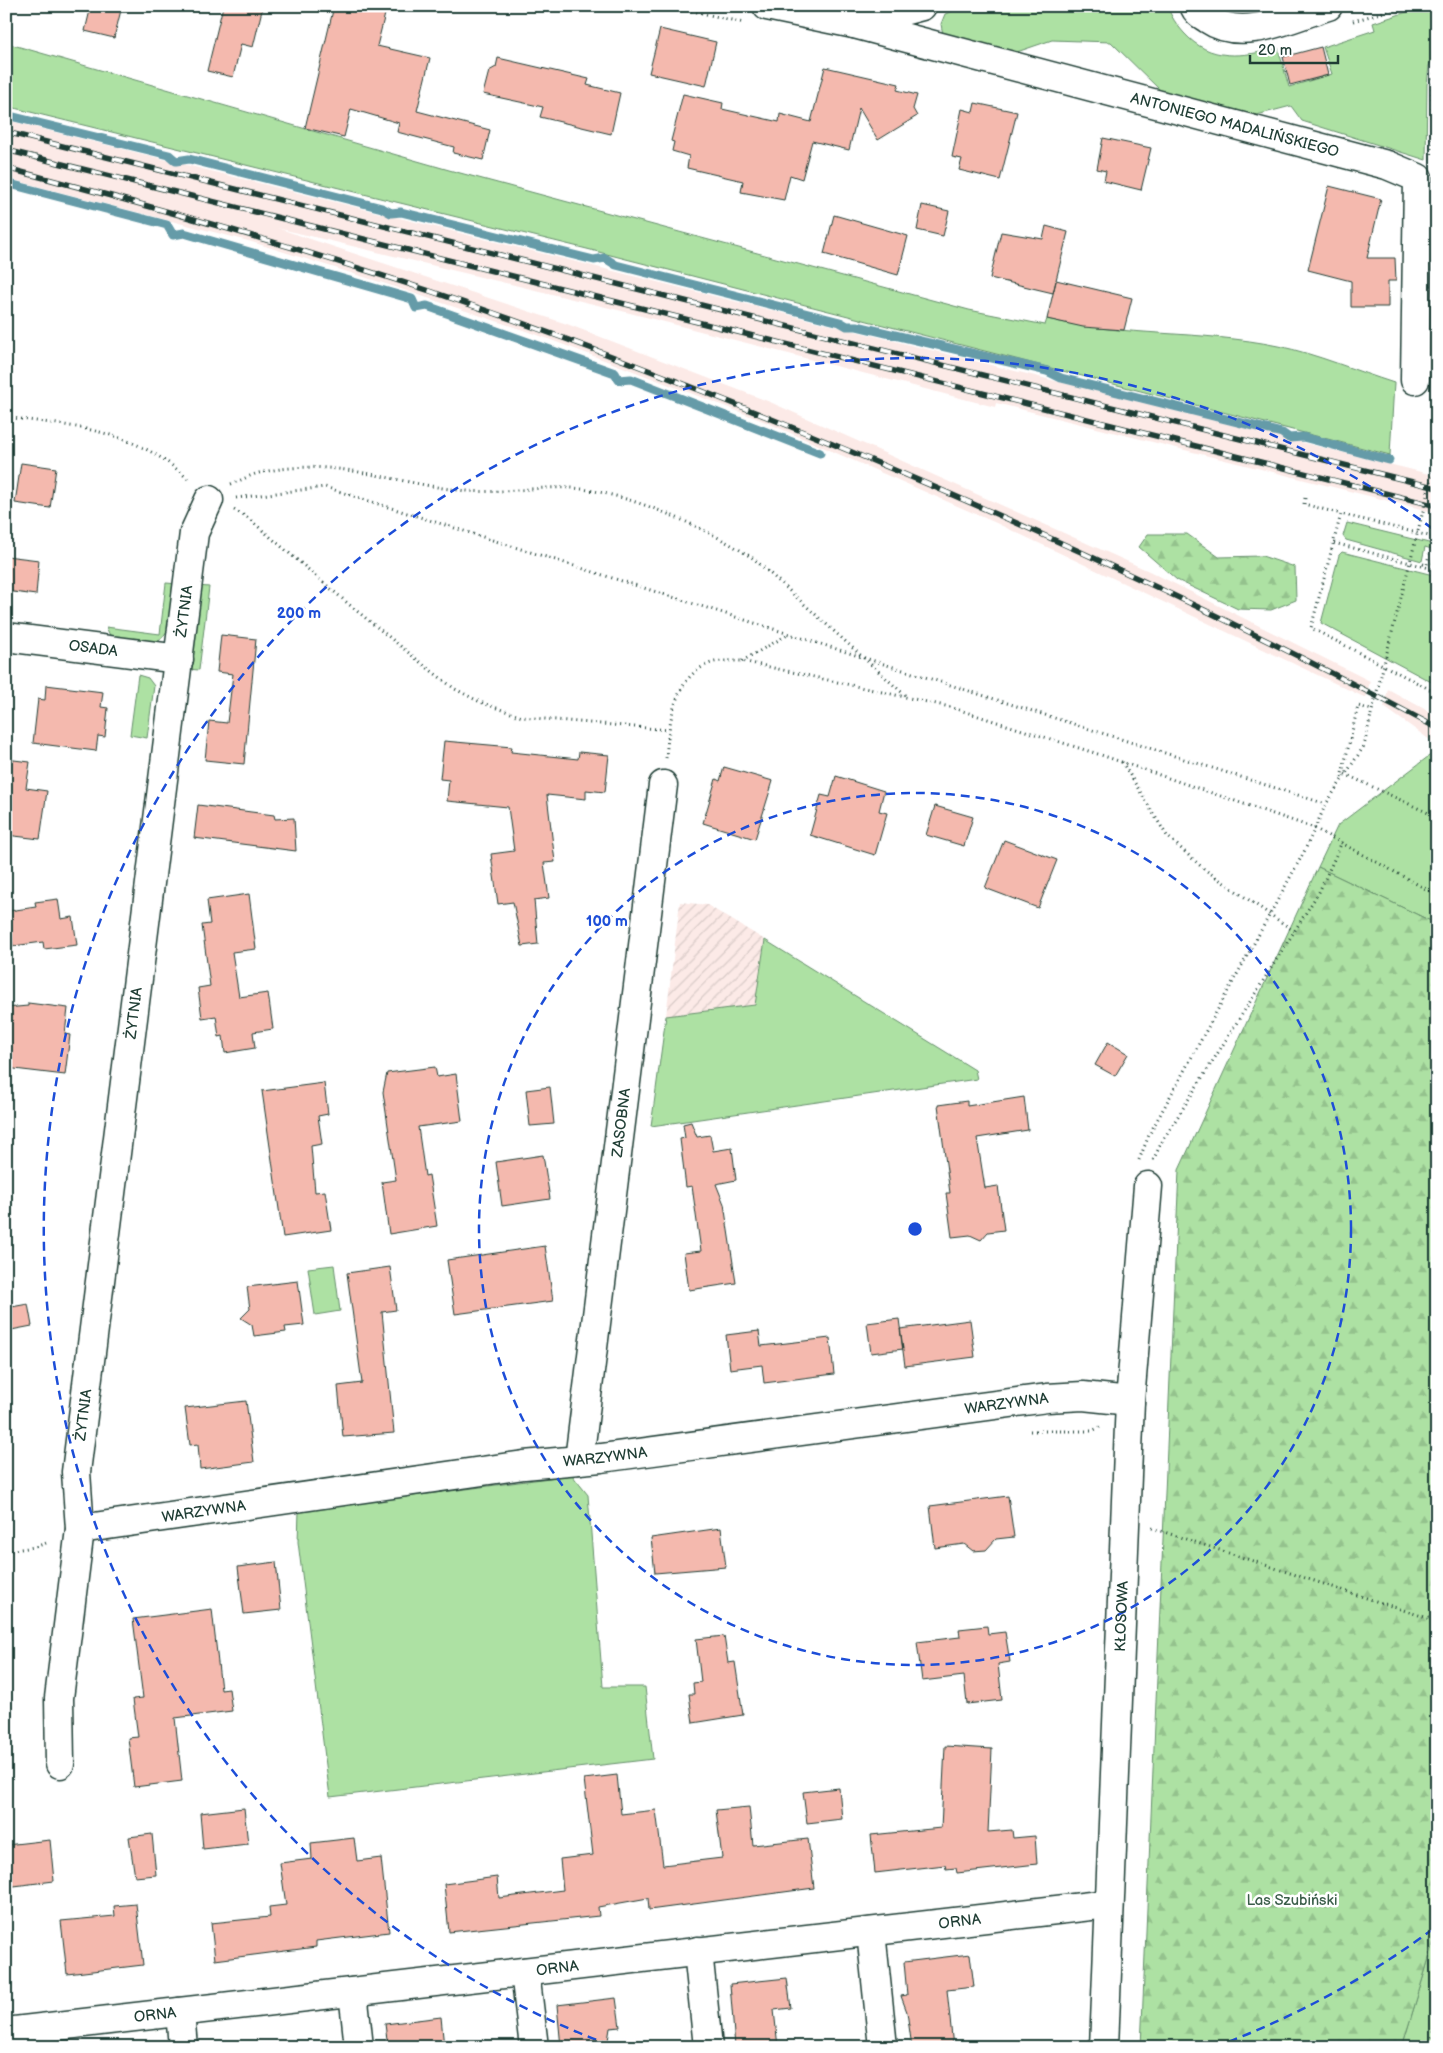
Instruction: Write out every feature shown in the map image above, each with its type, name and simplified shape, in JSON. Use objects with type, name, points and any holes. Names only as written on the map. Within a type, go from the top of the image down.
[{"type":"street","name":"ANTONIEGO MADALIŃSKIEGO","points":[[767,6],[854,24],[1387,165],[1418,178],[1415,380]]},
{"type":"street","name":"ANTONIEGO MADALIŃSKIEGO","points":[[854,24],[922,6]]},
{"type":"street","points":[[1194,6],[1197,11],[1218,26],[1236,30],[1254,29],[1328,6]]},
{"type":"street","name":"ŻYTNIA","points":[[60,1764],[59,1698],[80,1529],[76,1472],[194,533],[209,500]]},
{"type":"street","name":"OSADA","points":[[6,637],[179,659]]},
{"type":"street","name":"ZASOBNA","points":[[579,1460],[663,785]]},
{"type":"street","name":"KŁOSOWA","points":[[1104,2047],[1124,1518],[1143,1176]]},
{"type":"street","name":"WARZYWNA","points":[[80,1529],[524,1465],[579,1460],[1047,1398],[1083,1396],[1130,1401]]},
{"type":"street","name":"ORNA","points":[[9,2036],[180,2012],[1108,1904]]},
{"type":"street","points":[[871,1932],[883,2047]]},
{"type":"street","points":[[698,1951],[708,2047]]},
{"type":"street","points":[[526,1972],[534,2047]]},
{"type":"street","points":[[353,1992],[359,2047]]},
{"type":"street","points":[[180,2012],[183,2047]]},
{"type":"path","points":[[6,417],[91,429],[134,441],[175,466],[209,500],[247,517],[352,607],[455,689],[480,702],[506,712],[545,720],[669,730],[675,706],[689,677],[712,663],[742,661],[950,707],[1122,762],[1314,828],[1437,895]]},
{"type":"path","points":[[1143,1176],[1149,1136],[1304,852],[1326,804],[1364,746],[1435,470],[1437,453]]},
{"type":"path","points":[[209,500],[229,485],[262,472],[318,466],[344,468],[466,491],[541,488],[596,491],[654,509],[739,549],[754,560],[907,698]]},
{"type":"path","points":[[252,497],[325,487],[1326,804]]},
{"type":"path","points":[[1305,498],[1304,504],[1437,538]]},
{"type":"path","points":[[1340,514],[1311,628],[1437,693]]},
{"type":"path","points":[[1334,543],[1437,570]]},
{"type":"path","points":[[1425,567],[1429,554]]},
{"type":"path","points":[[1411,561],[1427,565],[1427,560]]},
{"type":"path","points":[[742,661],[790,634]]},
{"type":"path","points":[[1340,781],[1358,706],[1372,710]]},
{"type":"path","points":[[1122,762],[1167,836],[1204,870],[1294,931]]},
{"type":"path","points":[[1345,774],[1437,817]]},
{"type":"path","points":[[1143,1176],[1163,1140],[1318,892],[1342,842]]},
{"type":"path","points":[[1124,1518],[1437,1621]]},
{"type":"path","points":[[6,1551],[35,1547],[80,1529]]},
{"type":"path","points":[[1429,2047],[1437,2022]]},
{"type":"shaded area","points":[[6,120],[1437,476],[1437,513],[996,403],[995,407],[618,310],[277,228],[567,324],[770,402],[1149,571],[1370,681],[1366,698],[994,522],[763,421],[628,369],[535,334],[383,283],[252,242],[6,178]]},
{"type":"shaded area","points":[[1388,689],[1437,716],[1437,745],[1384,707]]},
{"type":"shaded area","points":[[680,902],[707,905],[765,940],[756,1005],[666,1016]]},
{"type":"green space","points":[[965,6],[1168,6],[1172,17],[1181,30],[1205,49],[1216,53],[1240,55],[1278,48],[1289,87],[1332,74],[1323,47],[1375,30],[1373,23],[1425,6],[1436,6],[1437,49],[1429,66],[1427,85],[1426,160],[1302,121],[1291,106],[1249,117],[1161,91],[1111,42],[1052,40],[1011,54],[943,35],[941,24],[945,14]]},
{"type":"green space","points":[[1218,6],[1273,6],[1234,12]]},
{"type":"green space","points":[[6,43],[449,170],[969,310],[1045,325],[1047,319],[1104,329],[1249,341],[1307,353],[1394,383],[1390,455],[587,249],[6,106]]},
{"type":"green space","points":[[1347,523],[1437,545],[1437,565],[1432,564],[1435,550],[1425,547],[1422,561],[1346,540],[1343,536]]},
{"type":"green space","points":[[1148,534],[1187,534],[1219,557],[1262,556],[1295,567],[1296,600],[1271,610],[1238,609],[1177,580],[1139,547]]},
{"type":"green space","points":[[1342,552],[1437,576],[1437,685],[1321,623],[1339,555]]},
{"type":"green space","points":[[166,583],[178,584],[170,625],[162,638],[155,644],[112,640],[106,627],[160,634]]},
{"type":"green space","points":[[198,586],[209,587],[199,670],[187,669]]},
{"type":"green space","points":[[138,675],[148,678],[154,686],[147,738],[130,735]]},
{"type":"green space","points":[[1437,750],[1437,924],[1318,867],[1338,825]]},
{"type":"green space","name":"Las Szubiński","points":[[1318,867],[1437,924],[1437,1932],[1402,2047],[1141,2047],[1179,1170]]},
{"type":"green space","points":[[765,940],[975,1070],[977,1079],[651,1126],[666,1016],[755,1005]]},
{"type":"green space","points":[[334,1265],[340,1311],[315,1315],[308,1268]]},
{"type":"green space","points":[[572,1475],[588,1495],[603,1687],[645,1687],[653,1759],[330,1797],[298,1542],[299,1511]]},
{"type":"green space","points":[[1437,1932],[1437,2047],[1402,2047]]},
{"type":"building","points":[[91,6],[122,6],[114,38],[85,31]]},
{"type":"building","points":[[223,6],[263,6],[253,47],[241,44],[233,77],[207,71]]},
{"type":"building","points":[[334,6],[387,6],[377,46],[430,58],[417,111],[490,130],[483,160],[453,153],[454,147],[397,132],[399,123],[351,109],[344,137],[305,128]]},
{"type":"building","points":[[660,29],[716,42],[706,86],[649,73]]},
{"type":"building","points":[[1321,47],[1328,75],[1290,85],[1283,57]]},
{"type":"building","points":[[498,58],[589,79],[587,85],[620,93],[611,134],[540,117],[543,107],[483,94],[489,71],[496,67]]},
{"type":"building","points":[[825,67],[899,84],[897,90],[917,95],[913,109],[917,116],[878,140],[859,108],[849,150],[812,141],[802,179],[790,175],[784,200],[741,192],[743,181],[687,168],[689,156],[672,151],[674,142],[671,141],[683,94],[723,103],[722,109],[779,122],[780,114],[811,122]]},
{"type":"building","points":[[975,103],[1017,112],[1000,180],[959,170],[962,159],[952,157],[962,109],[973,112]]},
{"type":"building","points":[[1103,138],[1151,148],[1141,190],[1104,181],[1106,171],[1097,169]]},
{"type":"building","points":[[1329,186],[1381,199],[1367,258],[1395,258],[1396,281],[1388,281],[1388,307],[1351,307],[1351,281],[1308,270]]},
{"type":"building","points":[[922,205],[949,211],[943,236],[917,230]]},
{"type":"building","points":[[834,215],[908,236],[898,275],[824,254]]},
{"type":"building","points":[[1046,226],[1068,232],[1056,280],[1132,298],[1124,330],[1083,327],[1047,319],[1056,281],[1053,293],[990,278],[1001,232],[1043,239]]},
{"type":"building","points":[[21,463],[56,468],[50,508],[15,503]]},
{"type":"building","points":[[6,556],[39,560],[36,595],[6,591]]},
{"type":"building","points":[[221,635],[256,639],[244,764],[205,760],[209,721],[227,723],[233,674],[217,672]]},
{"type":"building","points":[[46,685],[103,692],[101,707],[108,708],[105,737],[98,736],[96,751],[33,743],[38,699],[45,700]]},
{"type":"building","points":[[444,741],[512,747],[511,752],[578,759],[579,752],[609,755],[605,792],[586,790],[586,799],[547,795],[555,862],[544,863],[549,898],[534,900],[538,944],[522,946],[513,902],[498,904],[491,854],[514,851],[508,807],[447,801],[449,780],[440,779]]},
{"type":"building","points":[[6,759],[30,762],[26,788],[47,791],[40,839],[6,835],[11,786],[6,786]]},
{"type":"building","points":[[724,767],[773,781],[755,839],[703,823],[716,779],[720,781]]},
{"type":"building","points":[[836,776],[884,791],[879,811],[887,813],[875,855],[810,835],[821,795],[830,797]]},
{"type":"building","points":[[198,805],[274,815],[275,819],[294,818],[296,851],[194,838]]},
{"type":"building","points":[[935,806],[973,817],[964,846],[926,835]]},
{"type":"building","points":[[1004,840],[1057,860],[1038,908],[985,888]]},
{"type":"building","points":[[249,894],[256,949],[232,952],[239,997],[268,993],[273,1029],[253,1032],[255,1048],[225,1053],[223,1036],[219,1037],[216,1016],[202,1018],[198,988],[210,986],[202,925],[210,924],[207,900]]},
{"type":"building","points":[[58,899],[61,919],[73,917],[77,945],[44,949],[43,942],[13,946],[9,911],[36,907],[35,902]]},
{"type":"building","points":[[28,1003],[68,1008],[65,1034],[70,1035],[65,1075],[6,1068],[6,1008],[28,1006]]},
{"type":"building","points":[[1108,1042],[1128,1054],[1115,1076],[1095,1065]]},
{"type":"building","points":[[435,1067],[437,1077],[456,1074],[462,1121],[418,1127],[425,1176],[429,1175],[437,1226],[389,1234],[382,1182],[396,1180],[383,1092],[387,1073]]},
{"type":"building","points":[[324,1083],[328,1114],[318,1116],[322,1144],[311,1146],[315,1192],[325,1191],[331,1230],[283,1237],[262,1091]]},
{"type":"building","points":[[550,1087],[554,1124],[530,1126],[526,1090]]},
{"type":"building","points":[[1024,1097],[1028,1130],[977,1138],[985,1188],[998,1186],[1004,1230],[988,1232],[981,1240],[970,1235],[952,1237],[946,1193],[950,1193],[938,1105],[967,1101],[967,1106]]},
{"type":"building","points":[[691,1122],[697,1137],[710,1135],[713,1151],[732,1148],[736,1180],[716,1184],[724,1204],[736,1283],[689,1290],[684,1253],[701,1251],[692,1186],[686,1187],[680,1139],[685,1138],[683,1124]]},
{"type":"building","points":[[543,1155],[550,1199],[502,1206],[496,1162]]},
{"type":"building","points":[[545,1246],[553,1301],[455,1314],[447,1260]]},
{"type":"building","points":[[390,1267],[396,1310],[382,1312],[394,1433],[343,1437],[338,1386],[362,1383],[347,1273]]},
{"type":"building","points":[[298,1281],[304,1325],[285,1327],[286,1332],[254,1336],[252,1325],[241,1318],[250,1309],[247,1287]]},
{"type":"building","points":[[28,1304],[32,1326],[6,1331],[6,1308]]},
{"type":"building","points":[[899,1319],[903,1349],[871,1353],[867,1323]]},
{"type":"building","points":[[970,1320],[975,1357],[905,1366],[900,1329]]},
{"type":"building","points":[[759,1331],[761,1346],[830,1338],[834,1374],[764,1383],[762,1365],[730,1369],[726,1335]]},
{"type":"building","points":[[246,1401],[254,1462],[200,1469],[198,1444],[190,1445],[185,1408]]},
{"type":"building","points":[[1008,1496],[1014,1537],[996,1539],[986,1550],[973,1551],[964,1544],[935,1548],[930,1506]]},
{"type":"building","points":[[721,1528],[726,1567],[655,1573],[651,1538]]},
{"type":"building","points":[[276,1562],[281,1610],[244,1614],[238,1567]]},
{"type":"building","points":[[212,1609],[221,1690],[229,1689],[232,1711],[175,1718],[182,1781],[134,1787],[128,1738],[138,1737],[133,1699],[143,1698],[133,1619]]},
{"type":"building","points":[[987,1626],[988,1634],[1005,1632],[1010,1662],[998,1664],[1002,1700],[967,1704],[964,1676],[922,1681],[917,1642],[960,1637],[959,1629]]},
{"type":"building","points":[[724,1636],[728,1663],[735,1662],[743,1715],[693,1723],[689,1694],[694,1694],[693,1683],[701,1682],[696,1639]]},
{"type":"building","points":[[945,1746],[992,1749],[988,1832],[1012,1830],[1013,1838],[1035,1836],[1037,1864],[957,1873],[956,1868],[946,1869],[945,1865],[875,1873],[871,1835],[941,1828]]},
{"type":"building","points":[[617,1775],[621,1814],[656,1810],[663,1865],[722,1858],[716,1810],[749,1807],[753,1845],[808,1839],[814,1888],[649,1910],[648,1898],[598,1907],[599,1916],[449,1932],[444,1884],[497,1877],[499,1898],[563,1890],[560,1859],[593,1855],[584,1779]]},
{"type":"building","points":[[839,1788],[842,1819],[807,1823],[803,1792]]},
{"type":"building","points":[[244,1808],[248,1844],[203,1849],[200,1813]]},
{"type":"building","points":[[152,1834],[156,1875],[135,1877],[129,1837]]},
{"type":"building","points":[[354,1838],[357,1861],[381,1858],[389,1932],[316,1941],[316,1947],[215,1960],[211,1923],[270,1917],[269,1907],[286,1905],[280,1863],[312,1859],[311,1843]]},
{"type":"building","points":[[50,1840],[54,1881],[6,1887],[6,1845]]},
{"type":"building","points":[[136,1904],[143,1965],[67,1974],[61,1921],[115,1916],[114,1906]]},
{"type":"building","points":[[970,1954],[974,1987],[947,1990],[953,2047],[912,2047],[907,2012],[901,1996],[907,1995],[904,1962]]},
{"type":"building","points":[[787,1978],[791,2008],[774,2010],[778,2047],[735,2047],[730,1984]]},
{"type":"building","points":[[616,1998],[620,2027],[610,2028],[607,2047],[561,2047],[557,2005]]},
{"type":"building","points":[[441,2017],[444,2047],[388,2047],[385,2024]]},
{"type":"waterway","points":[[6,115],[169,155],[176,161],[189,159],[382,208],[391,213],[401,212],[594,260],[605,258],[616,265],[840,322],[847,326],[857,326],[1047,371],[1061,378],[1282,433],[1289,438],[1303,437],[1389,460]]},
{"type":"waterway","points":[[6,183],[167,225],[173,235],[184,233],[412,299],[416,308],[427,306],[615,373],[619,380],[631,379],[820,453]]},
{"type":"railway","points":[[6,132],[1437,488]]},
{"type":"railway","points":[[6,150],[1437,506]]},
{"type":"railway","points":[[6,168],[219,226],[377,274],[487,310],[656,373],[878,463],[1090,556],[1300,657],[1437,728]]}]
